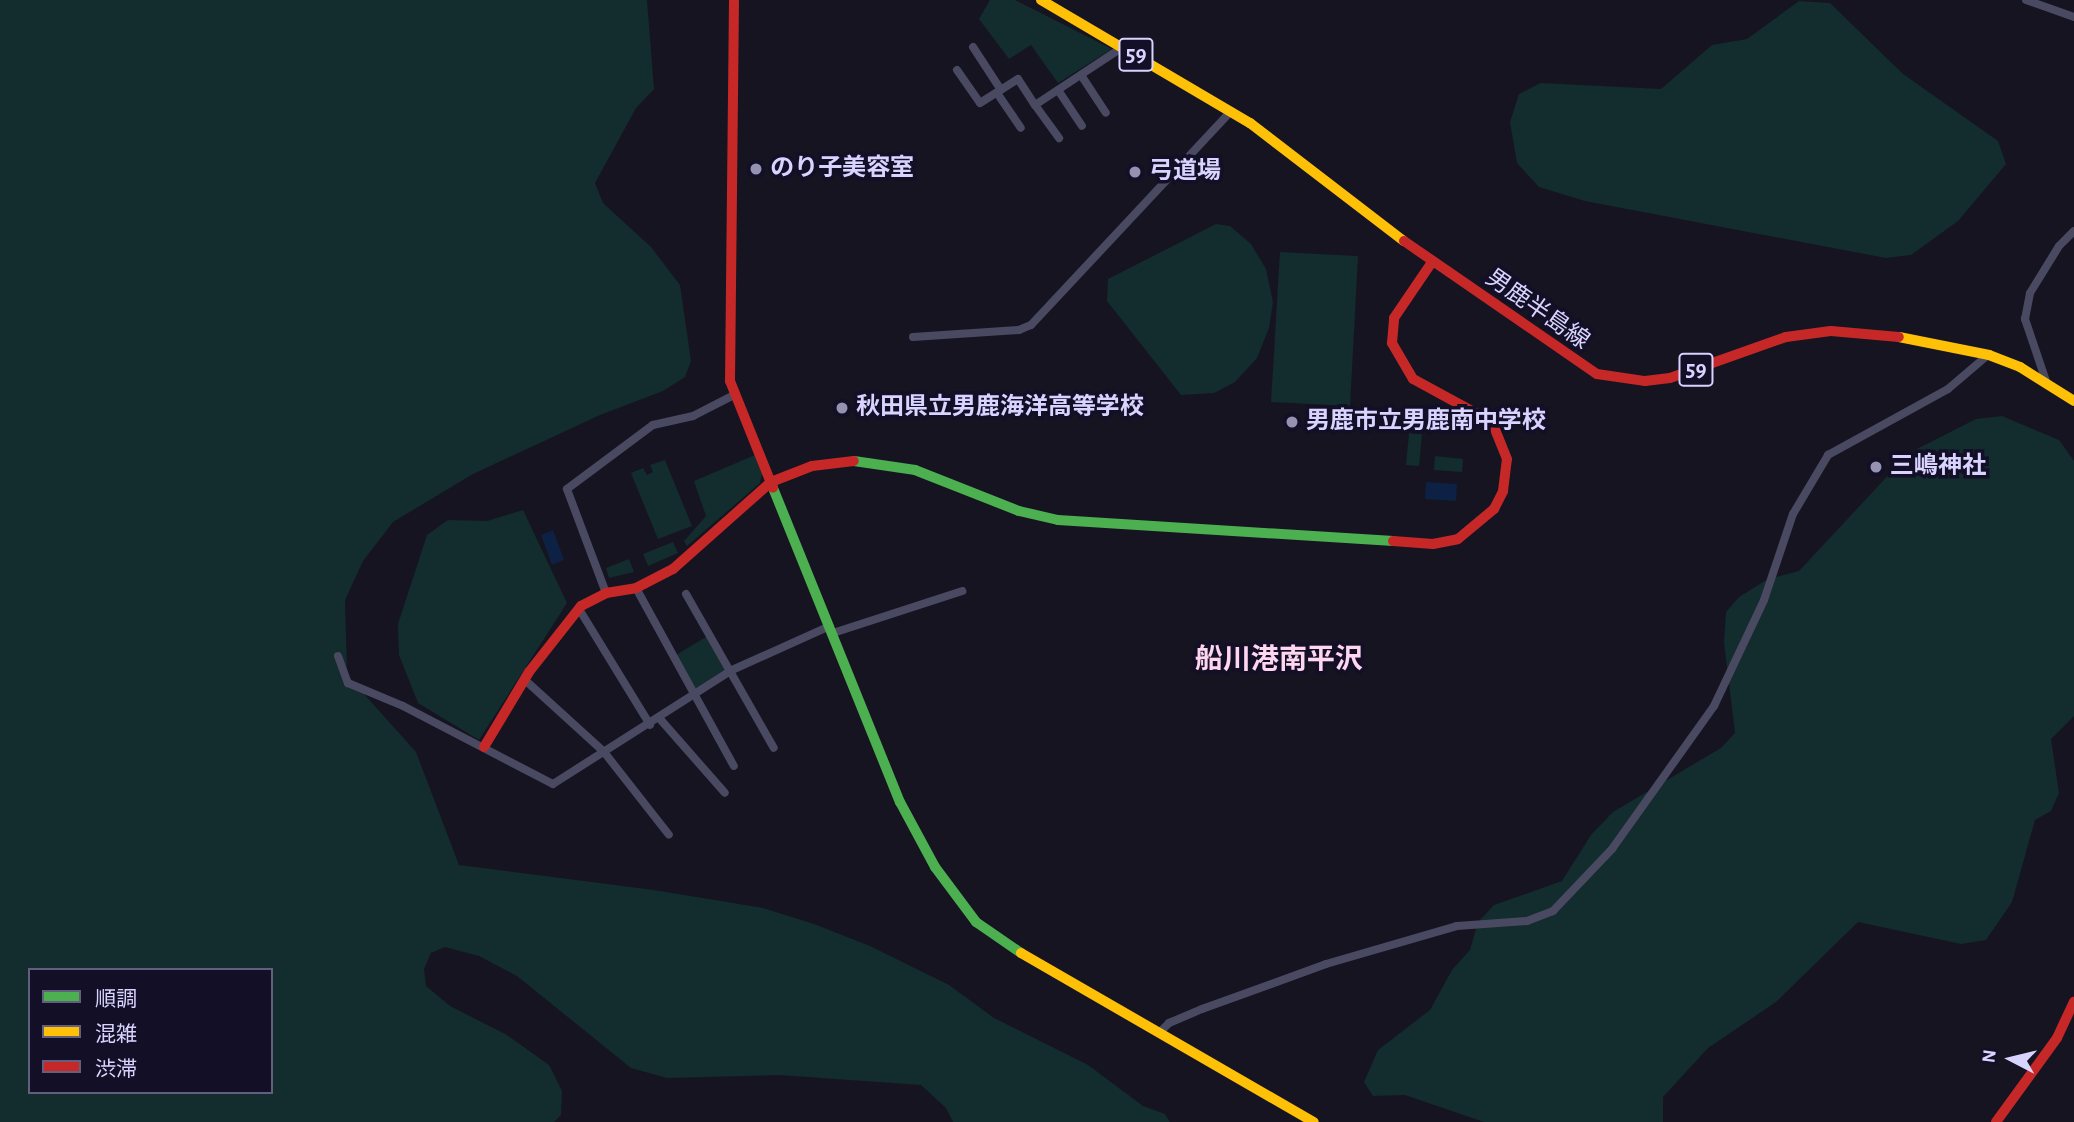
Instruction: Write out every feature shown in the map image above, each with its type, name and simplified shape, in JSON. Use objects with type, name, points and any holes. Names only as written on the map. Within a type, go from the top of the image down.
[{"type":"street","points":[[734,0],[728,316],[730,381],[832,630],[887,774],[935,867],[962,905],[1008,946],[1314,1122]]},
{"type":"street","name":"男鹿半島線","points":[[1041,0],[1231,111],[1432,262],[1573,361],[1621,380],[1670,377],[1786,337],[1831,331],[1888,335],[1989,355],[2047,384],[2074,401]]},
{"type":"street","points":[[2026,0],[2074,17]]},
{"type":"street","points":[[973,47],[1020,128]]},
{"type":"street","points":[[1035,105],[1123,47]]},
{"type":"street","points":[[957,70],[980,103],[1018,79],[1059,138]]},
{"type":"street","points":[[1081,75],[1106,113]]},
{"type":"street","points":[[1058,90],[1083,126]]},
{"type":"street","points":[[913,337],[1019,330],[1031,325],[1231,111]]},
{"type":"street","points":[[2047,384],[2025,319],[2030,293],[2074,232]]},
{"type":"street","points":[[485,747],[525,680],[579,609],[606,593],[636,588],[673,569],[771,482],[812,466],[849,461],[885,463],[915,470],[1019,511],[1058,520],[1433,544],[1458,539],[1481,525],[1494,509],[1503,491],[1507,459],[1492,422],[1413,379],[1402,367],[1392,343],[1394,318],[1432,262]]},
{"type":"street","points":[[1159,1033],[1169,1023],[1202,1009],[1352,956],[1457,926],[1527,921],[1553,911],[1612,849],[1714,706],[1764,600],[1793,514],[1828,455],[1948,389],[1989,355]]},
{"type":"street","points":[[606,593],[567,489],[653,425],[693,416],[736,394]]},
{"type":"street","points":[[636,588],[734,766]]},
{"type":"street","points":[[338,656],[348,683],[485,747],[553,784],[660,719],[732,670],[832,630],[962,591]]},
{"type":"street","points":[[686,594],[732,670],[774,748]]},
{"type":"street","points":[[579,609],[650,724]]},
{"type":"street","points":[[525,680],[604,752],[669,835]]},
{"type":"street","points":[[660,719],[725,793]]},
{"type":"street","points":[[1996,1122],[2057,1038],[2074,1002]]},
{"type":"green space","points":[[0,0],[647,0],[654,89],[636,108],[595,183],[603,203],[651,247],[680,285],[691,361],[685,377],[663,391],[600,415],[473,474],[393,522],[363,561],[345,600],[347,675],[416,752],[459,865],[654,890],[763,908],[814,924],[870,946],[949,985],[994,1018],[1088,1065],[1143,1106],[1165,1114],[1170,1122],[953,1122],[946,1108],[921,1085],[779,1075],[667,1078],[631,1068],[517,976],[479,956],[445,947],[431,953],[424,969],[426,986],[450,1006],[507,1035],[549,1065],[562,1091],[561,1115],[554,1122],[0,1122]]},
{"type":"green space","points":[[990,0],[1015,0],[1112,49],[1058,83],[1031,45],[1009,59],[979,19]]},
{"type":"green space","points":[[1799,1],[1830,3],[1903,74],[1998,141],[2006,164],[1958,221],[1911,255],[1886,258],[1585,201],[1539,187],[1517,163],[1510,122],[1519,94],[1541,83],[1661,89],[1712,45],[1747,39]]},
{"type":"green space","points":[[1216,224],[1230,226],[1251,244],[1266,269],[1273,302],[1269,328],[1257,358],[1235,382],[1214,393],[1181,395],[1107,301],[1108,279]]},
{"type":"green space","points":[[1280,252],[1358,256],[1350,406],[1271,402]]},
{"type":"green space","points":[[2002,416],[2059,440],[2074,461],[2074,716],[2051,739],[2059,793],[2051,811],[2035,820],[2012,902],[1986,940],[1961,944],[1858,922],[1776,1002],[1708,1048],[1663,1097],[1663,1122],[1484,1122],[1405,1095],[1373,1096],[1364,1082],[1378,1050],[1430,1010],[1452,970],[1470,950],[1478,922],[1494,905],[1562,881],[1591,835],[1613,812],[1721,748],[1735,733],[1724,642],[1726,612],[1739,597],[1768,579],[1799,571],[1909,453],[1976,419]]},
{"type":"green space","points":[[1409,433],[1422,434],[1419,466],[1406,465]]},
{"type":"green space","points":[[755,455],[763,469],[760,483],[687,546],[684,541],[706,516],[694,481]]},
{"type":"green space","points":[[1435,456],[1463,459],[1462,472],[1434,470]]},
{"type":"green space","points":[[665,460],[692,526],[658,539],[631,473],[643,468],[647,475],[653,472],[650,465]]},
{"type":"green space","points":[[523,510],[567,603],[479,740],[418,703],[399,655],[398,624],[427,535],[448,520],[487,521]]},
{"type":"green space","points":[[673,542],[678,553],[648,566],[643,554]]},
{"type":"green space","points":[[629,559],[634,572],[609,578],[606,568]]},
{"type":"green space","points":[[706,637],[727,671],[694,691],[676,655]]},
{"type":"water","points":[[1426,482],[1457,484],[1456,501],[1425,499]]},
{"type":"water","points":[[553,530],[564,560],[552,565],[541,535]]},
{"type":"traffic: fast","points":[[854,461],[915,470],[1019,511],[1058,520],[1393,541]]},
{"type":"traffic: fast","points":[[773,488],[900,802],[935,867],[976,922],[1021,953]]},
{"type":"traffic: slow","points":[[1041,0],[1250,123],[1404,241]]},
{"type":"traffic: slow","points":[[1899,337],[1989,355],[2020,367],[2074,401]]},
{"type":"traffic: slow","points":[[1021,953],[1314,1122]]},
{"type":"traffic: jam","points":[[734,0],[730,381],[773,488]]},
{"type":"traffic: jam","points":[[1404,241],[1597,374],[1645,381],[1670,378],[1786,337],[1831,331],[1899,337]]},
{"type":"traffic: jam","points":[[1393,541],[1433,544],[1458,539],[1494,509],[1503,491],[1507,459],[1492,422],[1413,379],[1392,343],[1394,318],[1432,262]]},
{"type":"traffic: jam","points":[[484,747],[529,672],[581,606],[606,593],[636,588],[673,569],[771,482],[812,466],[854,461]]},
{"type":"traffic: jam","points":[[1996,1122],[2057,1038],[2074,1002]]},
{"type":"place","name":"のり子美容室","points":[[756,169]]},
{"type":"place","name":"弓道場","points":[[1135,172]]},
{"type":"place","name":"秋田県立男鹿海洋高等学校","points":[[842,408]]},
{"type":"place","name":"男鹿市立男鹿南中学校","points":[[1292,422]]},
{"type":"place","name":"三嶋神社","points":[[1876,467]]},
{"type":"district","name":"船川港南平沢","points":[[1279,660]]}]
